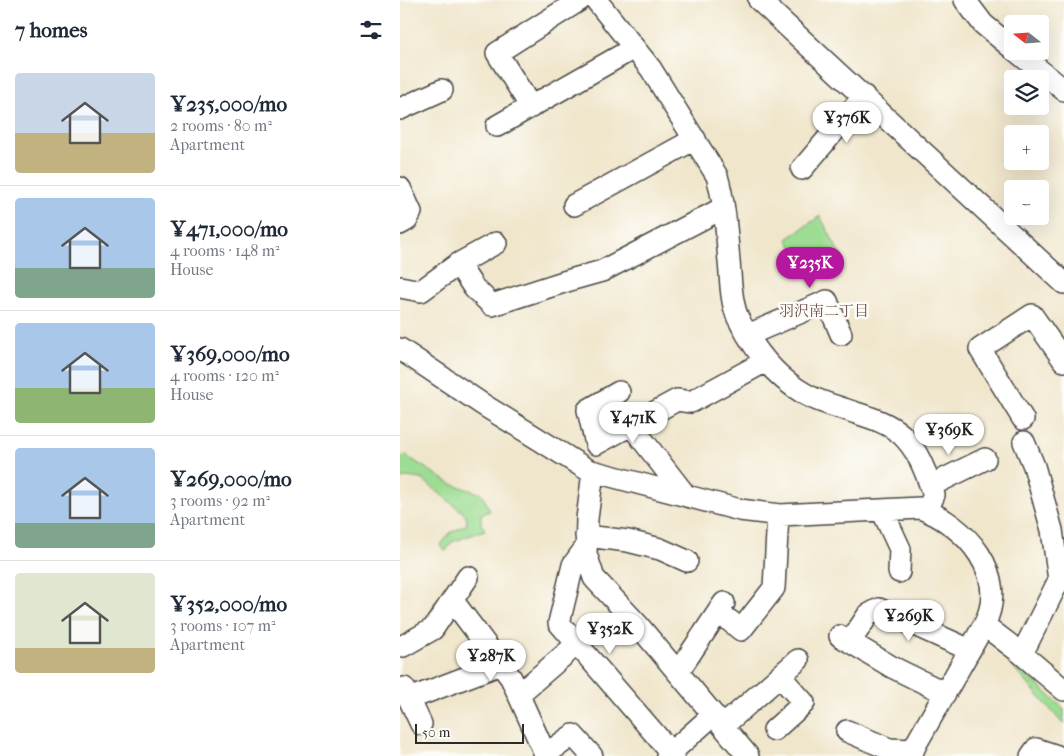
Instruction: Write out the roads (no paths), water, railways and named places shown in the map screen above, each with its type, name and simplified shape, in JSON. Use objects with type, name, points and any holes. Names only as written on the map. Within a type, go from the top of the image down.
[{"type":"street","points":[[531,107],[497,53],[580,0]]},
{"type":"street","points":[[596,0],[651,69],[717,176],[722,195],[732,296],[737,316],[748,336],[766,361],[781,377],[805,394],[828,404],[886,423],[903,436],[917,453],[934,495],[927,511]]},
{"type":"street","points":[[759,0],[1064,283]]},
{"type":"street","points":[[965,0],[983,24],[1004,41]]},
{"type":"street","points":[[497,126],[634,48]]},
{"type":"street","points":[[1027,60],[1064,90]]},
{"type":"street","points":[[400,109],[442,90]]},
{"type":"street","points":[[802,169],[864,96]]},
{"type":"street","points":[[574,205],[695,138]]},
{"type":"street","points":[[400,188],[411,212],[407,220],[400,224]]},
{"type":"street","points":[[458,264],[474,288],[492,306],[602,271],[723,208]]},
{"type":"street","points":[[400,287],[421,291],[458,264],[496,243]]},
{"type":"street","points":[[748,336],[828,301],[841,334]]},
{"type":"street","points":[[1023,419],[980,349],[1032,315],[1064,361]]},
{"type":"street","points":[[400,349],[482,404],[593,472],[740,510],[778,514],[920,508],[936,514],[953,525],[973,546],[987,566],[991,585],[991,601],[984,625],[912,753],[889,749],[847,731]]},
{"type":"street","points":[[619,392],[588,410],[596,444],[677,400],[691,402],[766,361]]},
{"type":"street","points":[[631,425],[686,496]]},
{"type":"street","points":[[1022,654],[1059,580],[1052,530],[1034,466],[1024,442]]},
{"type":"street","points":[[930,486],[985,459]]},
{"type":"street","points":[[593,472],[586,554],[594,578],[638,625],[748,756]]},
{"type":"street","points":[[882,510],[900,549],[899,572]]},
{"type":"street","points":[[678,672],[721,608],[730,621],[741,630],[774,588],[778,514]]},
{"type":"street","points":[[586,541],[628,541],[660,549],[687,561]]},
{"type":"street","points":[[586,541],[573,564],[559,624],[670,755],[780,676],[798,660]]},
{"type":"street","points":[[403,646],[433,629],[468,577]]},
{"type":"street","points":[[453,601],[511,678],[546,755],[573,735],[592,756]]},
{"type":"street","points":[[945,693],[892,667],[845,639],[868,616],[879,609],[970,650]]},
{"type":"street","points":[[984,625],[1064,690]]},
{"type":"street","points":[[519,694],[577,644]]},
{"type":"street","points":[[420,724],[407,694],[500,664]]},
{"type":"street","points":[[774,730],[804,703],[780,676]]},
{"type":"street","points":[[1031,756],[1036,749],[1057,756]]},
{"type":"district","name":"羽沢南二丁目","points":[[824,311]]}]
